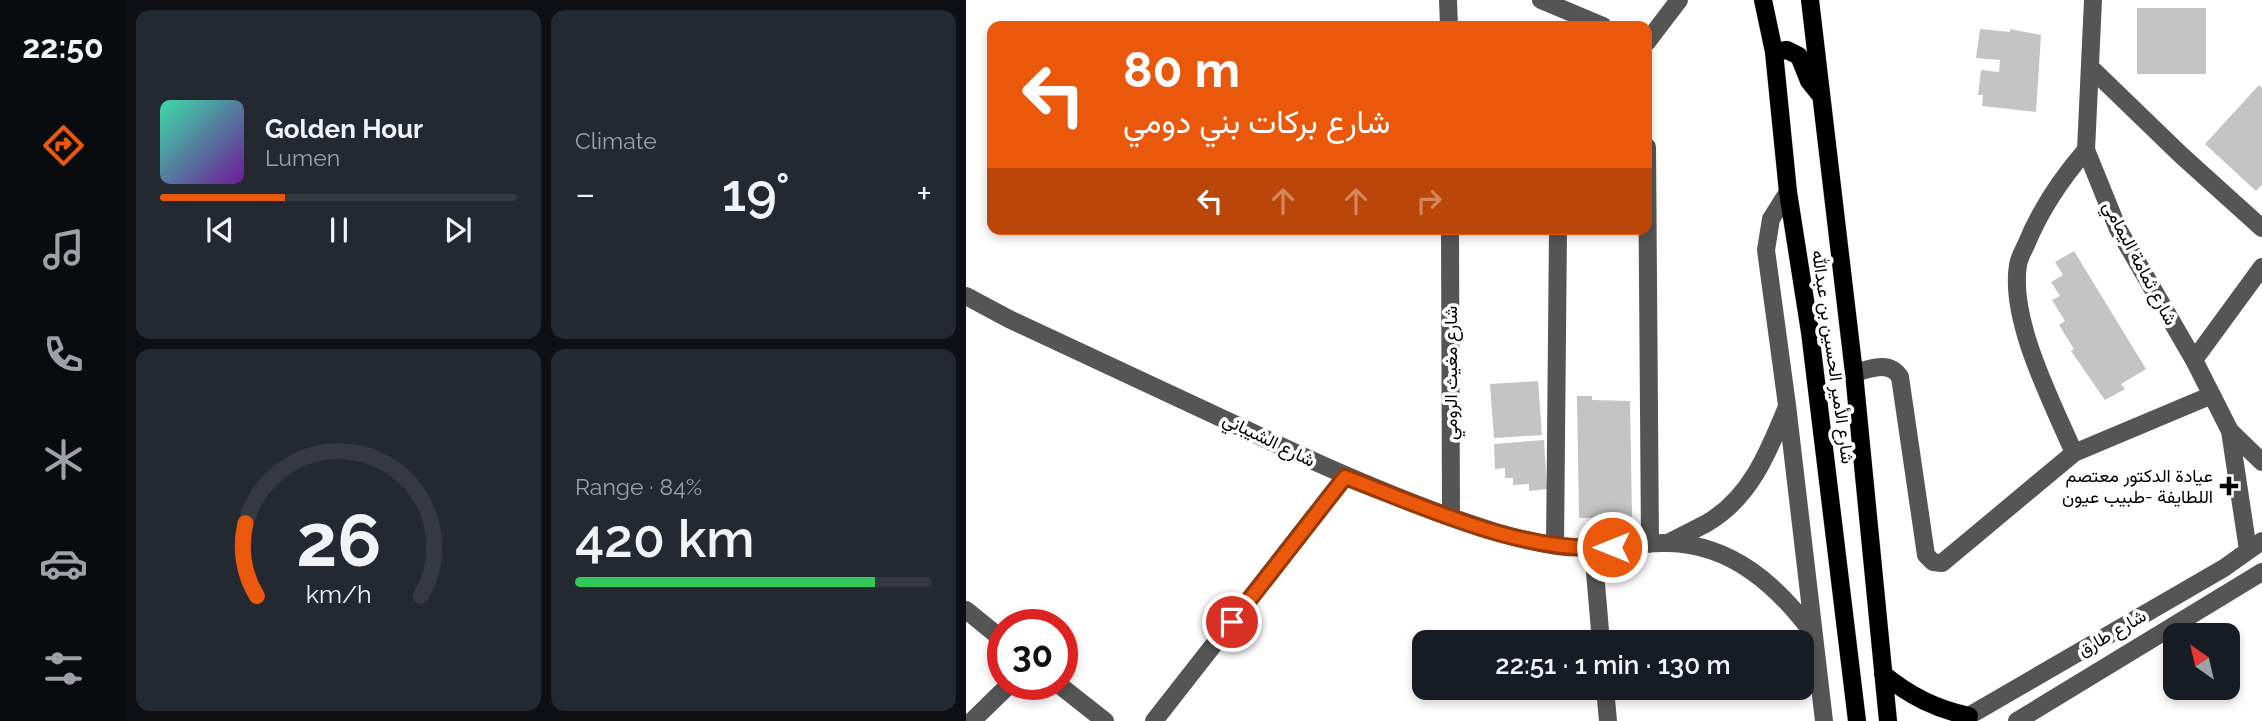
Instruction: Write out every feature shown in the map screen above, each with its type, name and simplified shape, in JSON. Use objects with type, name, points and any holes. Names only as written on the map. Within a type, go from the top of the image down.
[{"type":"main road","name":"شارع الأمير الحسين بن عبدالله","points":[[1763,0],[1773,52],[1788,192],[1812,345],[1857,721]]},
{"type":"main road","name":"شارع الأمير الحسين بن عبدالله","points":[[1810,0],[1854,373],[1888,721]]},
{"type":"main road","points":[[1773,52],[1787,50],[1799,56],[1809,82],[1821,96]]},
{"type":"main road","points":[[1884,674],[1898,687],[1932,706],[1965,719]]},
{"type":"street","points":[[1448,0],[1449,21]]},
{"type":"street","points":[[1541,0],[1560,18]]},
{"type":"street","points":[[1652,35],[1679,0]]},
{"type":"street","name":"شارع ثمامة اليمامي","points":[[2093,0],[2086,150],[2118,229],[2194,360],[2230,431],[2255,545]]},
{"type":"street","points":[[2091,68],[2262,229]]},
{"type":"street","points":[[2074,453],[2037,365],[2017,304],[2018,263],[2034,224],[2063,176],[2086,150]]},
{"type":"street","points":[[1788,192],[1771,219],[1766,250],[1813,630]]},
{"type":"street","name":"شارع مغيث الرومي","points":[[1450,235],[1451,517]]},
{"type":"street","points":[[1555,546],[1558,235]]},
{"type":"street","points":[[1648,235],[1650,544]]},
{"type":"street","points":[[2194,360],[2262,267]]},
{"type":"street","name":"شارع الشيباني","points":[[966,296],[1009,319],[1345,477],[1451,517],[1555,546],[1593,549],[1668,543],[1702,547],[1746,566],[1784,596],[1810,630]]},
{"type":"street","points":[[1854,373],[1888,367],[1896,370],[1900,377],[1926,555],[1933,562],[1942,563],[2074,453],[2212,395]]},
{"type":"street","name":"شارع الشيباني","points":[[1668,543],[1709,522],[1739,496],[1762,464],[1787,405]]},
{"type":"street","name":"شارع ثمامة اليمامي","points":[[2230,431],[2262,462]]},
{"type":"street","points":[[1154,721],[1345,477]]},
{"type":"street","name":"شارع طارق","points":[[1965,719],[2224,568],[2255,545]]},
{"type":"street","points":[[1593,549],[1600,630]]},
{"type":"street","name":"شارع طارق","points":[[2017,721],[2258,581]]},
{"type":"street","points":[[966,610],[987,627]]},
{"type":"street","points":[[1814,635],[1824,721]]},
{"type":"street","points":[[972,721],[994,700]]},
{"type":"street","points":[[1078,700],[1105,721]]},
{"type":"street","points":[[1606,700],[1608,721]]},
{"type":"building","points":[[2137,8],[2206,8],[2206,74],[2137,74]]},
{"type":"building","points":[[1980,29],[2010,32],[2010,29],[2041,35],[2036,112],[1982,106],[1983,95],[1978,95],[1981,70],[1999,72],[2000,60],[1976,58]]},
{"type":"building","points":[[2259,85],[2262,88],[2262,185],[2256,191],[2205,144]]},
{"type":"building","points":[[2074,251],[2146,369],[2121,384],[2125,389],[2105,400],[2071,351],[2074,349],[2059,325],[2065,321],[2052,300],[2060,296],[2051,282],[2063,275],[2055,262]]},
{"type":"building","points":[[1538,381],[1542,435],[1494,438],[1490,384]]},
{"type":"building","points":[[1577,396],[1592,396],[1592,400],[1630,401],[1632,517],[1608,518],[1608,514],[1601,515],[1601,518],[1579,518]]},
{"type":"building","points":[[1544,440],[1547,489],[1529,491],[1529,484],[1513,485],[1513,478],[1505,478],[1505,468],[1495,469],[1494,444]]},
{"type":"place","name":"عيادة الدكتور معتصم اللطايفة -طبيب عيون","points":[[2229,486]]},
{"type":"route","points":[[1232,622],[1345,477],[1487,529],[1555,546],[1593,549],[1612,547]]}]
